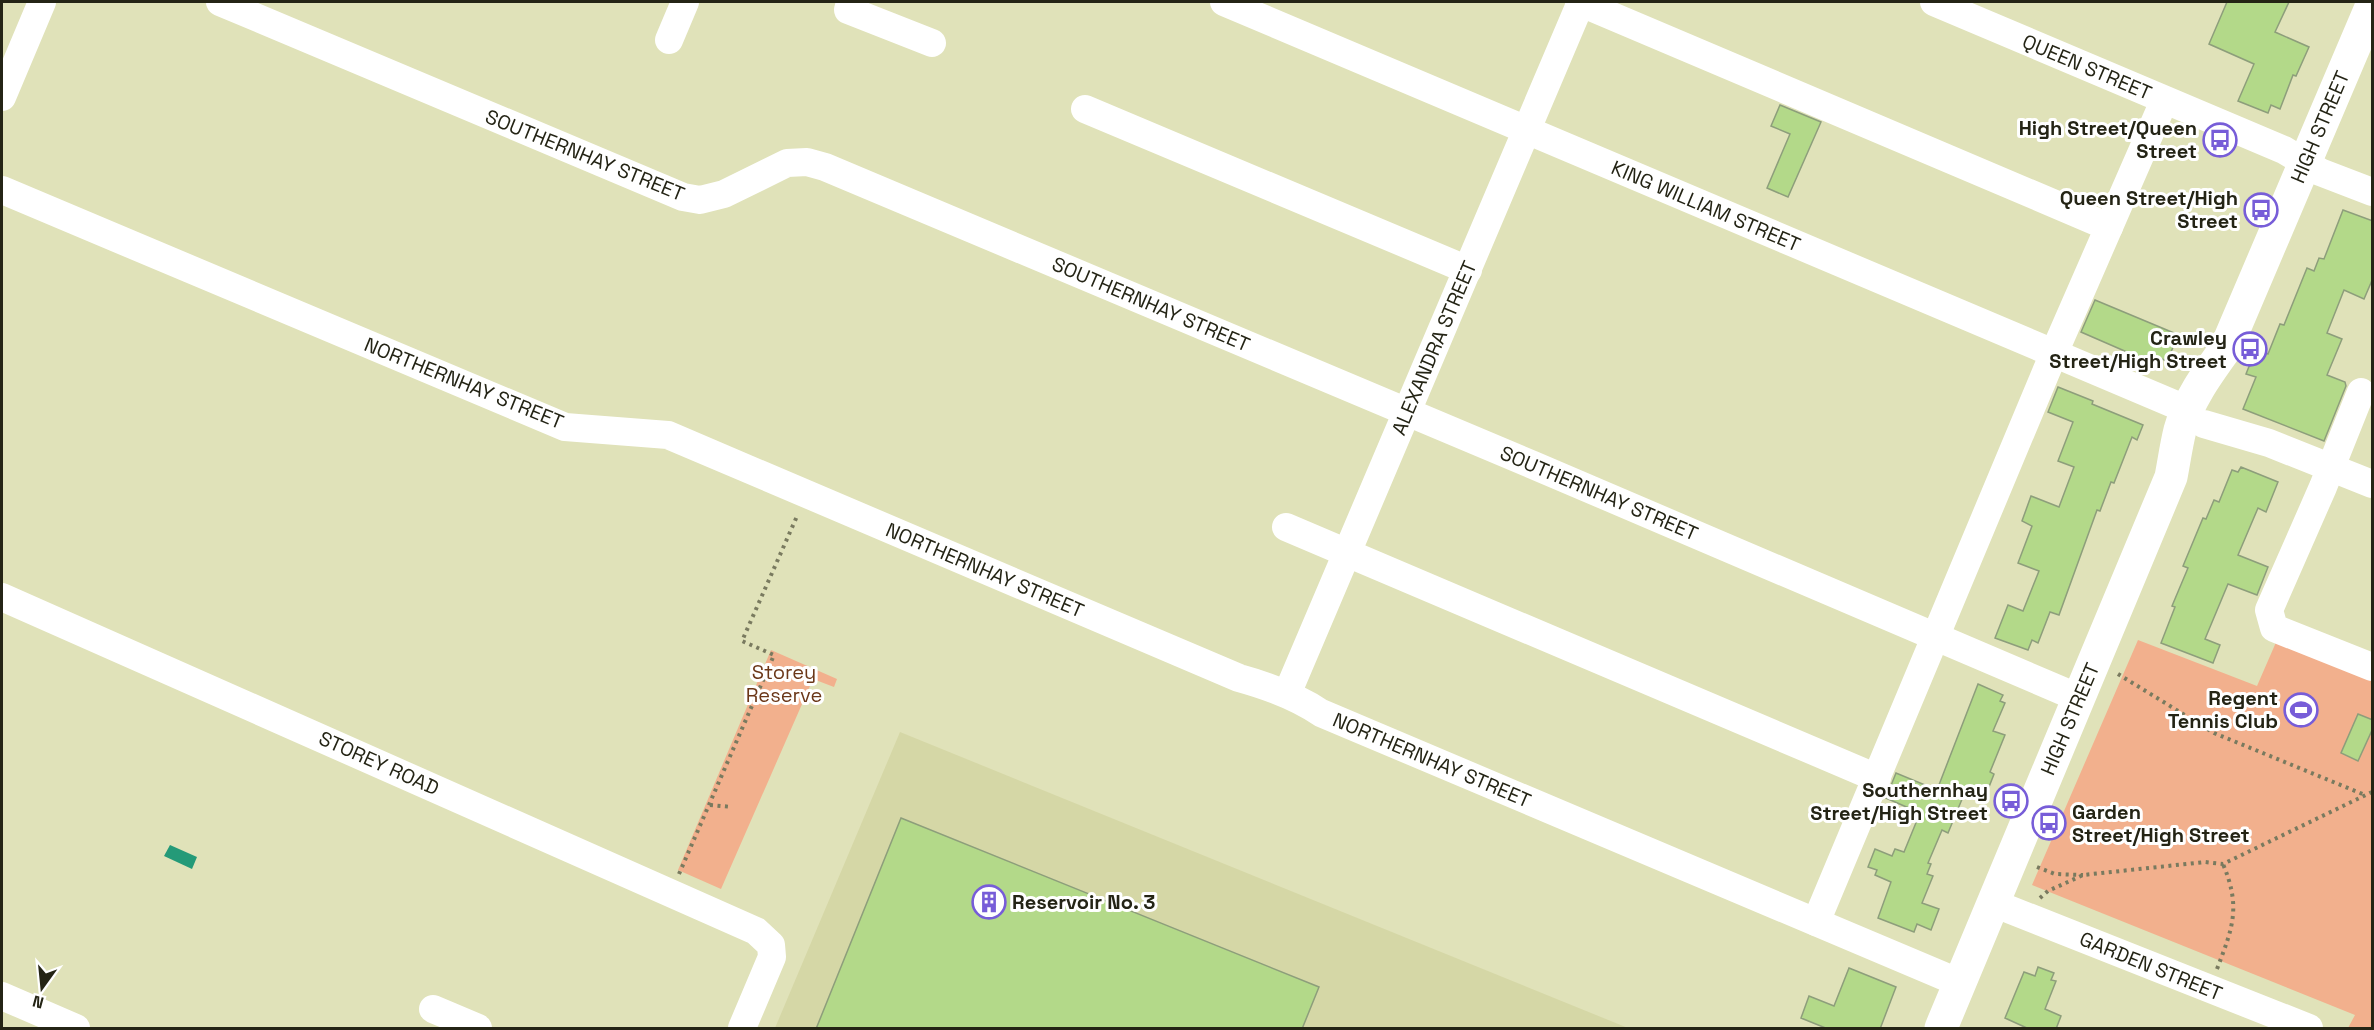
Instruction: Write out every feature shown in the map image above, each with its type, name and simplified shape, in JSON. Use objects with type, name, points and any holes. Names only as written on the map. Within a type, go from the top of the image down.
[{"type":"main road","name":"HIGH STREET","points":[[1941,1029],[2171,477],[2181,428],[2201,414],[2196,392],[2226,348],[2373,5]]},
{"type":"street","points":[[2,97],[13,35],[42,2]]},
{"type":"street","name":"SOUTHERNHAY STREET","points":[[220,2],[683,197],[700,200],[713,198],[787,163],[807,162],[825,168],[1407,414],[1544,469],[2079,698]]},
{"type":"street","points":[[669,40],[685,2]]},
{"type":"street","points":[[850,2],[848,10],[932,43]]},
{"type":"street","name":"KING WILLIAM STREET","points":[[1224,2],[2054,353],[2373,484]]},
{"type":"street","points":[[1580,2],[2109,227]]},
{"type":"street","name":"ALEXANDRA STREET","points":[[1287,694],[1580,2]]},
{"type":"street","name":"QUEEN STREET","points":[[1934,2],[2284,150],[2320,172],[2373,192]]},
{"type":"street","points":[[1816,922],[2054,353],[2164,100]]},
{"type":"street","points":[[1085,109],[1467,270]]},
{"type":"street","name":"NORTHERNHAY STREET","points":[[2,190],[565,427],[668,435],[1229,673],[1287,694],[1321,713],[1960,983]]},
{"type":"street","points":[[2361,392],[2269,610],[2274,628],[2373,667]]},
{"type":"street","points":[[1286,527],[1876,778]]},
{"type":"street","name":"STOREY ROAD","points":[[2,597],[756,931],[771,945],[772,957],[742,1029]]},
{"type":"street","name":"GARDEN STREET","points":[[1993,903],[2309,1029]]},
{"type":"street","points":[[2,996],[76,1029]]},
{"type":"street","points":[[433,1009],[478,1029]]},
{"type":"path","points":[[678,875],[774,655],[742,641],[807,494]]},
{"type":"path","points":[[2118,674],[2214,732],[2365,795]]},
{"type":"path","points":[[2037,867],[2055,874],[2083,875],[2205,862],[2223,864],[2373,792]]},
{"type":"path","points":[[710,805],[732,807]]},
{"type":"path","points":[[2209,989],[2229,934],[2234,911],[2232,888],[2223,864]]},
{"type":"path","points":[[2024,915],[2048,891],[2083,875]]},
{"type":"shaded area","points":[[900,732],[1628,1028],[775,1028]]},
{"type":"shaded area","points":[[170,845],[197,857],[192,869],[164,856]]},
{"type":"green space","points":[[2138,640],[2257,686],[2277,640],[2372,680],[2372,1028],[2348,1028],[2355,1015],[2032,885]]},
{"type":"green space","name":"Storey Reserve","points":[[771,650],[837,679],[834,687],[813,679],[721,889],[678,870]]},
{"type":"building","points":[[2227,2],[2289,2],[2275,32],[2309,47],[2296,76],[2293,75],[2280,109],[2271,105],[2268,113],[2238,101],[2254,64],[2209,44]]},
{"type":"building","points":[[1780,105],[1821,122],[1788,197],[1767,188],[1790,134],[1771,126]]},
{"type":"building","points":[[2343,210],[2373,221],[2373,278],[2364,299],[2344,290],[2327,333],[2342,339],[2327,375],[2345,382],[2346,386],[2324,441],[2243,409],[2256,377],[2246,374],[2256,349],[2268,354],[2280,324],[2284,325],[2307,268],[2314,271],[2319,258],[2324,259]]},
{"type":"building","points":[[2095,300],[2174,333],[2170,344],[2174,345],[2167,361],[2162,359],[2159,366],[2081,332]]},
{"type":"building","points":[[2058,387],[2143,425],[2137,440],[2132,437],[2114,483],[2111,482],[2100,511],[2097,510],[2059,615],[2050,612],[2038,643],[2032,640],[2028,650],[1995,638],[2008,605],[2023,611],[2039,571],[2018,563],[2032,526],[2022,521],[2031,496],[2059,507],[2074,467],[2058,461],[2073,422],[2048,412]]},
{"type":"building","points":[[2241,467],[2278,482],[2266,512],[2258,508],[2238,555],[2268,567],[2257,595],[2228,584],[2205,639],[2220,645],[2213,663],[2161,643],[2175,607],[2172,606],[2188,568],[2183,566],[2203,518],[2206,519],[2214,500],[2219,502],[2232,470],[2238,472]]},
{"type":"building","points":[[1978,684],[2003,695],[2000,701],[2005,703],[1993,731],[2005,735],[1990,772],[1994,774],[1987,792],[1980,789],[1977,797],[1965,792],[1948,833],[1942,830],[1928,863],[1931,864],[1927,874],[1933,876],[1922,903],[1939,909],[1931,930],[1917,924],[1914,932],[1878,918],[1891,882],[1875,875],[1877,870],[1868,867],[1875,849],[1892,856],[1895,849],[1904,852],[1920,813],[1886,798],[1896,773],[1937,790]]},
{"type":"building","points":[[2358,714],[2373,720],[2373,728],[2358,761],[2341,753]]},
{"type":"building","name":"Reservoir No. 3","points":[[901,818],[1319,987],[1302,1029],[816,1029]]},
{"type":"building","points":[[2038,967],[2054,973],[2051,980],[2056,981],[2045,1009],[2061,1016],[2056,1029],[2029,1029],[2005,1018],[2024,972],[2035,976]]},
{"type":"building","points":[[1849,968],[1896,987],[1880,1029],[1828,1029],[1801,1018],[1809,996],[1834,1006]]},
{"type":"place","name":"High Street/Queen Street","points":[[2220,140]]},
{"type":"place","name":"Queen Street/High Street","points":[[2261,210]]},
{"type":"place","name":"Crawley Street/High Street","points":[[2250,349]]},
{"type":"place","name":"Regent Tennis Club","points":[[2301,710]]},
{"type":"place","name":"Southernhay Street/High Street","points":[[2011,801]]},
{"type":"place","name":"Garden Street/High Street","points":[[2049,823]]},
{"type":"place","name":"Reservoir No. 3","points":[[989,902]]}]
